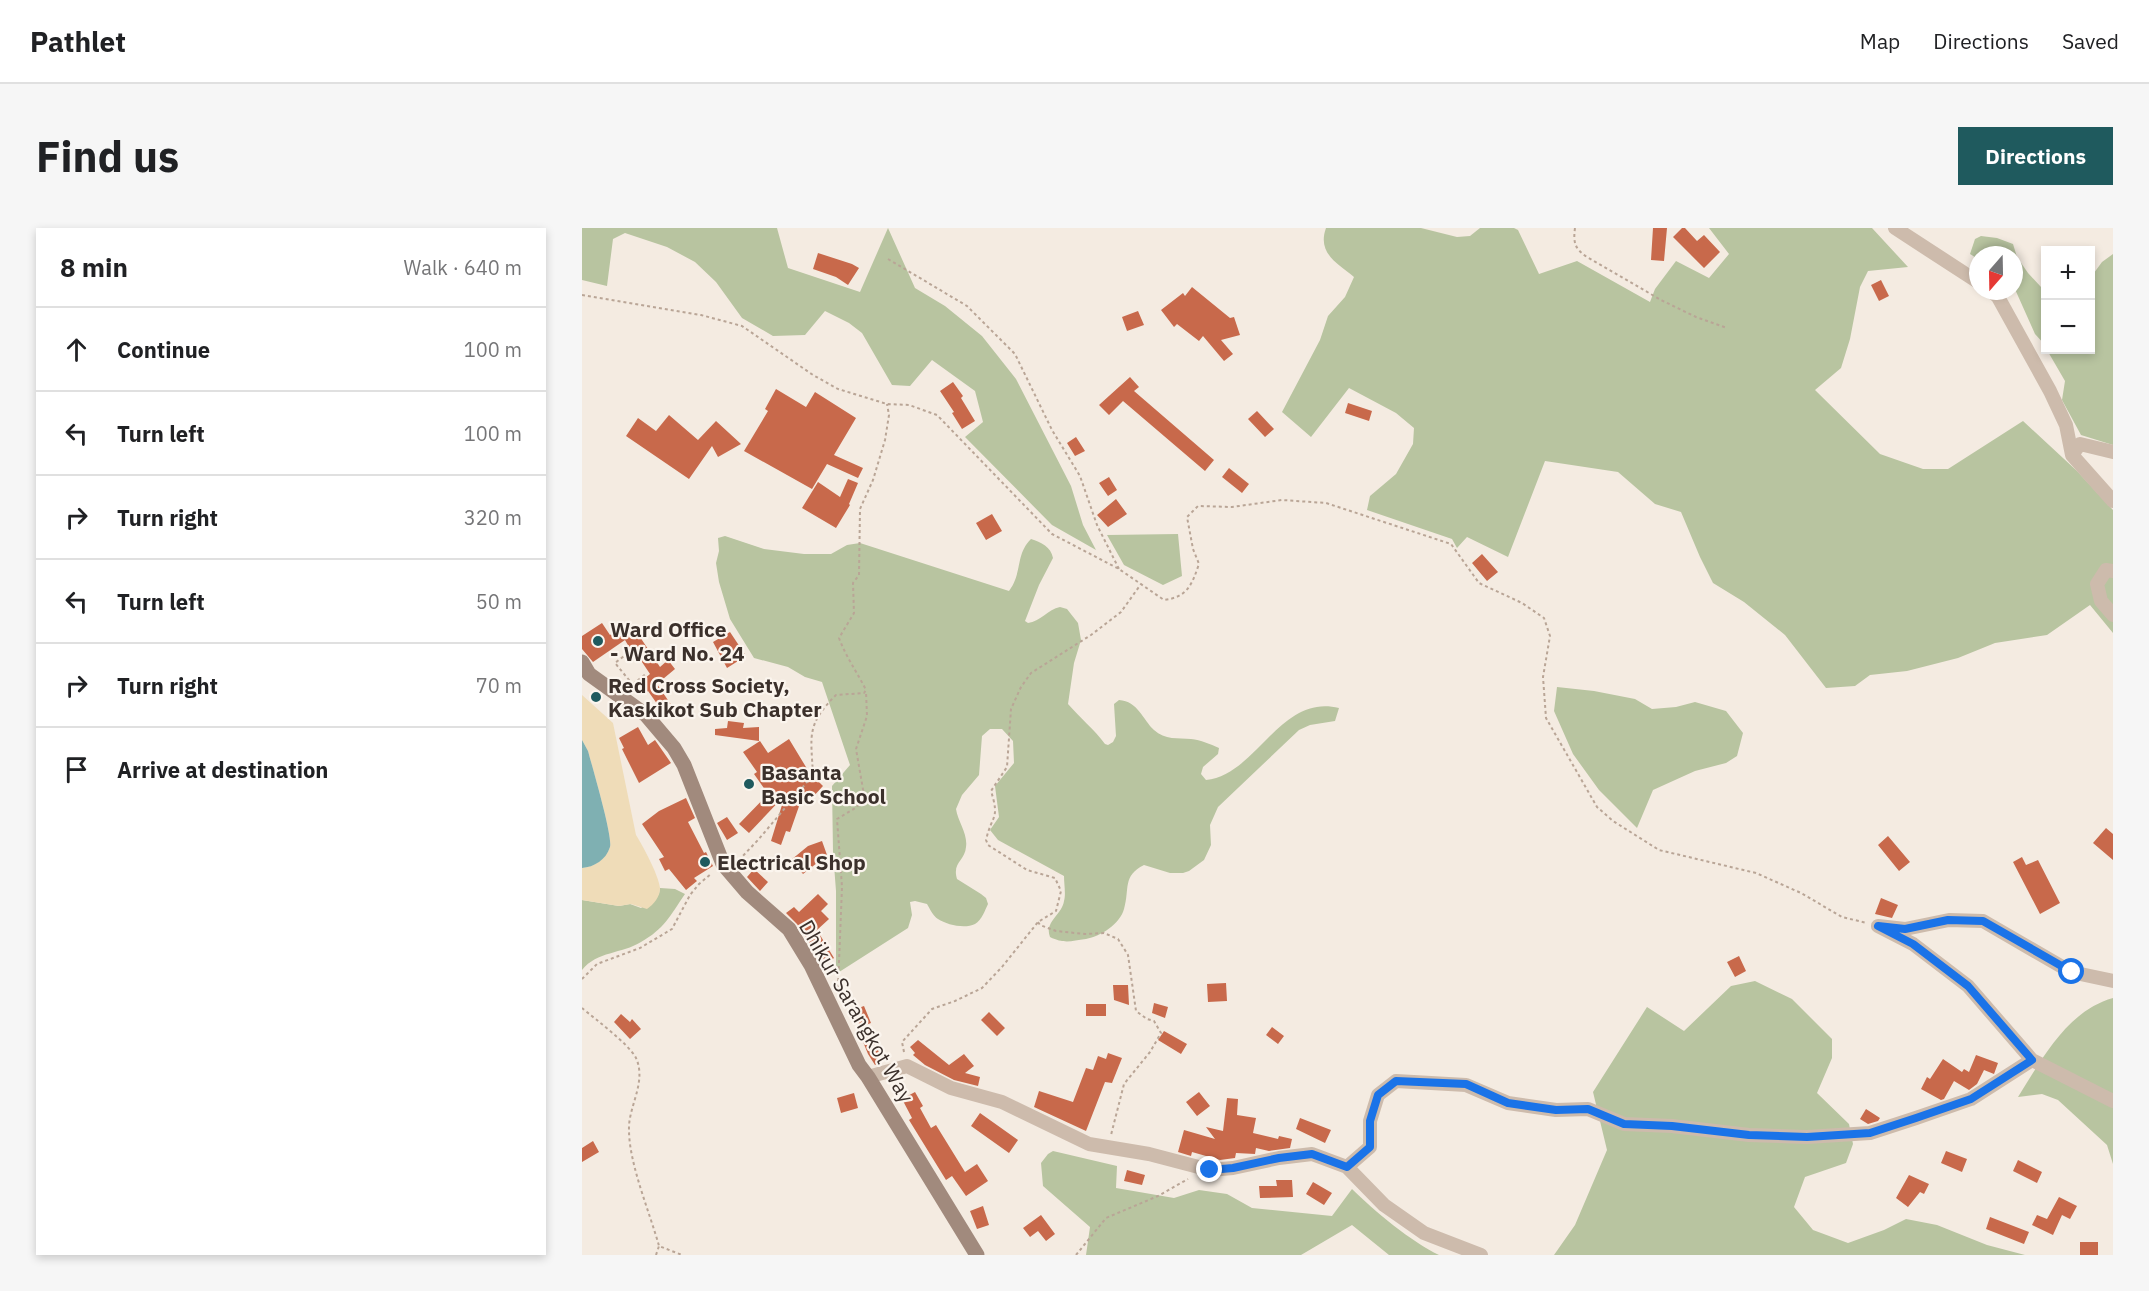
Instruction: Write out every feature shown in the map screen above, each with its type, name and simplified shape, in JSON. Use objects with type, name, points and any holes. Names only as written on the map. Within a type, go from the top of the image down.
[{"type":"street","points":[[1895,228],[1969,276]]},
{"type":"street","points":[[2000,300],[2050,391],[2066,425],[2072,455],[2113,501]]},
{"type":"street","points":[[2072,455],[2080,444],[2113,452]]},
{"type":"street","points":[[2113,571],[2106,570],[2097,584],[2101,601],[2113,615]]},
{"type":"street","name":"Dhikur Sarangkot Way","points":[[582,662],[589,674],[646,715],[674,748],[684,765],[727,868],[747,892],[789,929],[811,965],[859,1065],[977,1255]]},
{"type":"street","points":[[1878,926],[1905,929],[1948,920],[1983,921],[2072,972],[2113,981]]},
{"type":"street","points":[[1878,926],[1913,944],[1968,986],[2032,1060],[2113,1101]]},
{"type":"street","points":[[1347,1167],[1370,1147],[1370,1121],[1378,1095],[1396,1081],[1466,1084],[1508,1103],[1556,1110],[1588,1109],[1624,1124],[1672,1126],[1749,1135],[1807,1137],[1870,1133],[1971,1099],[2032,1060]]},
{"type":"street","points":[[868,1077],[907,1066],[951,1088],[1002,1102],[1089,1144],[1149,1154],[1210,1170],[1312,1154],[1347,1167],[1384,1205],[1424,1233],[1481,1255]]},
{"type":"path","points":[[1575,228],[1573,240],[1577,250],[1587,257],[1661,300],[1696,317],[1727,328]]},
{"type":"path","points":[[888,259],[968,306],[1015,354],[1052,430],[1080,476],[1097,525],[1119,569]]},
{"type":"path","points":[[582,295],[701,315],[742,326],[813,375],[838,389],[887,404],[909,405],[937,415],[1052,534],[1119,569],[1164,600],[1184,594],[1193,581],[1199,564],[1190,537],[1187,517],[1198,506],[1232,507],[1282,500],[1326,503],[1451,544],[1479,582],[1522,603],[1544,618],[1550,636],[1543,677],[1546,718],[1597,807],[1613,821],[1659,850],[1756,873],[1800,893],[1842,917],[1878,926]]},
{"type":"path","points":[[825,993],[838,988],[842,887],[837,849],[837,819],[857,807],[864,795],[856,749],[867,716],[866,690],[846,657],[840,638],[854,613],[853,583],[859,575],[860,509],[873,480],[885,440],[889,415],[887,404]]},
{"type":"path","points":[[907,1066],[902,1042],[932,1009],[955,1002],[982,987],[1002,967],[1038,922],[1056,911],[1061,891],[1055,878],[1027,870],[988,845],[986,840],[996,816],[991,791],[1007,767],[1011,709],[1021,687],[1031,673],[1091,635],[1121,612],[1141,584]]},
{"type":"path","points":[[628,653],[615,663],[639,691]]},
{"type":"path","points":[[633,684],[648,673]]},
{"type":"path","points":[[582,979],[597,964],[640,948],[672,929],[690,895],[699,884],[727,868],[758,840],[813,774],[811,731],[825,705],[836,695],[864,693],[866,690]]},
{"type":"path","points":[[1038,922],[1056,931],[1104,933],[1118,939],[1128,955],[1136,1011],[1154,1021],[1161,1034],[1150,1052],[1124,1084],[1108,1146]]},
{"type":"path","points":[[582,1008],[635,1057],[639,1073],[628,1128],[659,1246],[656,1255]]},
{"type":"path","points":[[1076,1255],[1107,1218],[1210,1170]]},
{"type":"path","points":[[659,1246],[682,1255]]},
{"type":"green space","points":[[582,228],[777,228],[788,268],[860,292],[888,228],[915,288],[945,306],[982,336],[1016,379],[1071,486],[1083,525],[1096,550],[1052,525],[965,437],[983,422],[975,391],[932,360],[910,386],[892,385],[862,333],[849,323],[825,311],[805,335],[773,336],[742,318],[716,282],[695,262],[667,247],[625,233],[613,239],[607,286],[582,280]]},
{"type":"green space","points":[[1326,228],[1421,228],[1457,237],[1470,236],[1480,228],[1514,228],[1518,230],[1539,274],[1577,261],[1650,302],[1655,289],[1676,261],[1709,278],[1729,254],[1709,228],[1872,228],[1908,267],[1868,271],[1860,287],[1850,339],[1841,368],[1815,390],[1880,454],[1923,469],[1948,469],[2023,421],[2077,471],[2113,510],[2113,633],[2090,605],[2047,635],[1995,643],[1958,658],[1907,671],[1870,675],[1855,686],[1826,688],[1785,635],[1744,602],[1713,583],[1681,512],[1655,504],[1618,472],[1545,461],[1508,557],[1467,537],[1457,548],[1452,539],[1367,510],[1370,496],[1396,474],[1413,444],[1414,428],[1396,413],[1349,388],[1311,437],[1282,412],[1320,340],[1328,316],[1345,297],[1354,277],[1335,262],[1326,251],[1324,237]]},
{"type":"green space","points":[[1981,236],[1997,238],[2014,246],[1973,246],[1975,239]]},
{"type":"green space","points":[[2113,254],[2113,445],[2081,435],[2062,400],[2065,381],[2049,354],[2095,354],[2095,272],[2102,262]]},
{"type":"green space","points":[[2023,266],[2041,287],[2041,341],[2035,334],[2020,300],[2023,300]]},
{"type":"green space","points":[[1178,534],[1182,576],[1163,585],[1124,565],[1107,535]]},
{"type":"green space","points":[[725,536],[764,549],[804,554],[831,554],[847,545],[860,543],[1009,591],[1026,545],[1031,539],[1042,543],[1048,548],[1053,558],[1039,585],[1025,621],[1032,622],[1060,607],[1067,609],[1078,623],[1081,640],[1074,663],[1068,704],[1108,745],[1116,736],[1114,704],[1119,700],[1136,707],[1154,730],[1163,735],[1198,740],[1219,748],[1218,754],[1203,767],[1201,774],[1206,780],[1224,775],[1240,765],[1284,723],[1300,712],[1318,707],[1339,708],[1335,721],[1310,725],[1299,730],[1218,807],[1210,825],[1211,845],[1204,860],[1183,873],[1170,873],[1144,865],[1137,869],[1130,878],[1124,909],[1118,920],[1104,932],[1086,939],[1068,941],[1059,941],[1050,937],[1049,932],[1051,923],[1063,906],[1064,876],[998,840],[990,830],[999,817],[995,786],[1014,763],[1013,741],[1002,729],[990,729],[982,736],[979,775],[962,795],[956,809],[966,842],[965,852],[956,869],[957,879],[986,898],[988,904],[981,917],[975,924],[951,925],[936,918],[927,904],[910,902],[912,915],[908,928],[836,974],[832,786],[850,765],[822,682],[805,677],[788,667],[754,658],[730,619],[716,563],[719,551],[718,538]]},
{"type":"green space","points":[[1557,687],[1635,699],[1652,709],[1676,707],[1695,702],[1726,711],[1743,733],[1737,756],[1726,763],[1695,771],[1653,790],[1637,828],[1599,790],[1573,754],[1554,711]]},
{"type":"green space","points":[[660,888],[675,889],[685,894],[661,927],[634,946],[595,959],[582,970],[582,900],[619,906],[630,904],[641,908],[659,894]]},
{"type":"green space","points":[[1755,981],[1792,999],[1832,1039],[1832,1058],[1817,1093],[1849,1124],[1853,1144],[1846,1163],[1805,1177],[1794,1207],[1813,1230],[1848,1243],[1906,1219],[1937,1225],[1987,1245],[2025,1255],[1554,1255],[1575,1225],[1607,1150],[1593,1092],[1647,1007],[1684,1031],[1731,986]]},
{"type":"green space","points":[[2113,998],[2113,1164],[2107,1145],[2058,1100],[2042,1094],[2018,1097],[2046,1052],[2069,1025],[2097,1004]]},
{"type":"green space","points":[[1053,1151],[1117,1166],[1116,1188],[1174,1198],[1199,1190],[1227,1194],[1252,1208],[1332,1216],[1352,1189],[1417,1243],[1439,1255],[1389,1255],[1352,1225],[1301,1255],[1086,1255],[1090,1227],[1043,1186],[1041,1163]]},
{"type":"sand","points":[[582,695],[613,723],[636,835],[654,869],[660,888],[656,900],[647,909],[631,904],[619,906],[582,900],[582,868],[603,859],[610,847],[610,841],[588,751],[582,740]]},
{"type":"water","points":[[582,740],[588,751],[605,816],[610,847],[603,859],[582,868]]},
{"type":"building","points":[[1653,228],[1667,228],[1664,261],[1651,260]]},
{"type":"building","points":[[1685,228],[1697,241],[1704,235],[1720,252],[1704,268],[1673,237]]},
{"type":"building","points":[[818,253],[859,268],[848,285],[836,277],[813,269]]},
{"type":"building","points":[[1881,280],[1889,296],[1879,301],[1871,285]]},
{"type":"building","points":[[1192,287],[1230,318],[1234,317],[1240,335],[1221,340],[1233,354],[1224,361],[1203,336],[1199,341],[1177,324],[1174,327],[1161,310],[1183,293],[1185,296]]},
{"type":"building","points":[[1138,311],[1144,325],[1127,331],[1122,317]]},
{"type":"building","points":[[1130,377],[1139,387],[1134,391],[1214,460],[1205,471],[1123,401],[1109,415],[1099,405]]},
{"type":"building","points":[[953,382],[963,396],[961,398],[975,421],[962,429],[940,391]]},
{"type":"building","points":[[776,389],[806,407],[815,392],[856,418],[834,455],[863,468],[858,478],[827,464],[812,489],[744,451],[768,411],[765,409]]},
{"type":"building","points":[[1348,403],[1372,411],[1369,421],[1345,413]]},
{"type":"building","points":[[1257,411],[1274,429],[1265,437],[1248,419]]},
{"type":"building","points":[[669,415],[698,440],[716,421],[741,444],[718,457],[712,446],[689,479],[626,436],[638,418],[656,431]]},
{"type":"building","points":[[1076,437],[1085,451],[1075,456],[1067,443]]},
{"type":"building","points":[[1229,468],[1249,484],[1242,493],[1222,477]]},
{"type":"building","points":[[1109,477],[1117,490],[1108,496],[1099,483]]},
{"type":"building","points":[[848,479],[858,483],[850,505],[836,528],[802,508],[818,482],[840,497]]},
{"type":"building","points":[[1116,499],[1127,514],[1108,527],[1097,515]]},
{"type":"building","points":[[992,514],[1002,531],[986,540],[976,523]]},
{"type":"building","points":[[1482,554],[1498,572],[1487,581],[1472,563]]},
{"type":"building","points":[[630,622],[660,667],[668,660],[675,669],[657,684],[674,709],[665,715],[648,691],[645,693],[638,684],[650,674],[636,653],[633,654],[625,640],[593,662],[582,649],[582,636],[602,623],[610,635]]},
{"type":"building","points":[[730,632],[746,656],[727,668],[713,642]]},
{"type":"building","points":[[728,721],[744,723],[743,728],[759,727],[759,741],[715,735],[715,729],[727,728]]},
{"type":"building","points":[[638,727],[648,745],[655,740],[671,763],[639,783],[619,738]]},
{"type":"building","points":[[789,739],[809,772],[823,786],[811,799],[804,792],[790,832],[786,831],[781,845],[771,841],[785,795],[749,833],[739,824],[768,794],[754,774],[757,772],[743,752],[760,741],[768,753]]},
{"type":"building","points":[[686,798],[695,818],[688,822],[713,866],[694,878],[697,881],[686,890],[669,869],[665,871],[659,859],[664,857],[642,824],[659,811]]},
{"type":"building","points":[[727,817],[738,833],[727,840],[717,823]]},
{"type":"building","points":[[2106,828],[2113,834],[2113,860],[2093,843]]},
{"type":"building","points":[[1888,836],[1910,862],[1899,871],[1878,845]]},
{"type":"building","points":[[822,841],[827,855],[803,874],[791,860],[808,846]]},
{"type":"building","points":[[2022,857],[2026,865],[2038,860],[2060,903],[2040,914],[2013,862]]},
{"type":"building","points":[[754,869],[768,882],[760,891],[747,877]]},
{"type":"building","points":[[818,894],[828,904],[821,911],[829,919],[817,930],[834,958],[824,965],[797,924],[786,913],[794,907],[799,912]]},
{"type":"building","points":[[1881,898],[1898,905],[1892,918],[1875,914]]},
{"type":"building","points":[[1739,956],[1746,971],[1735,977],[1727,962]]},
{"type":"building","points":[[1226,983],[1227,1001],[1208,1002],[1207,984]]},
{"type":"building","points":[[1113,985],[1128,985],[1129,1005],[1114,1000]]},
{"type":"building","points":[[1154,1003],[1168,1007],[1165,1018],[1152,1013]]},
{"type":"building","points":[[1086,1004],[1106,1004],[1106,1016],[1086,1016]]},
{"type":"building","points":[[864,1006],[871,1023],[863,1026],[884,1060],[875,1065],[857,1027],[860,1026],[853,1010]]},
{"type":"building","points":[[989,1012],[1005,1028],[997,1036],[981,1020]]},
{"type":"building","points":[[621,1014],[630,1022],[632,1019],[641,1029],[630,1039],[614,1022]]},
{"type":"building","points":[[1272,1027],[1284,1036],[1278,1044],[1266,1035]]},
{"type":"building","points":[[1164,1031],[1187,1044],[1181,1054],[1158,1040]]},
{"type":"building","points":[[918,1040],[949,1065],[964,1054],[974,1066],[965,1073],[980,1077],[978,1086],[954,1080],[925,1065],[913,1055],[915,1053],[910,1047]]},
{"type":"building","points":[[1108,1053],[1122,1058],[1112,1083],[1105,1082],[1086,1131],[1034,1107],[1039,1091],[1073,1102],[1086,1068],[1093,1070],[1098,1056],[1106,1059]]},
{"type":"building","points":[[1976,1055],[1998,1063],[1994,1074],[1984,1070],[1977,1084],[1969,1090],[1954,1081],[1944,1099],[1941,1100],[1921,1089],[1927,1077],[1930,1079],[1943,1059],[1962,1072],[1964,1069],[1969,1072]]},
{"type":"building","points":[[915,1092],[923,1106],[920,1108],[931,1128],[936,1125],[965,1172],[977,1164],[988,1181],[966,1196],[952,1176],[946,1180],[909,1120],[912,1118],[902,1099]]},
{"type":"building","points":[[1199,1092],[1210,1106],[1197,1116],[1186,1102]]},
{"type":"building","points":[[854,1093],[858,1108],[841,1113],[837,1098]]},
{"type":"building","points":[[1227,1098],[1238,1099],[1237,1115],[1256,1118],[1253,1133],[1278,1139],[1279,1136],[1292,1139],[1290,1148],[1269,1151],[1256,1148],[1255,1154],[1236,1153],[1235,1158],[1220,1160],[1192,1152],[1191,1156],[1178,1152],[1184,1130],[1215,1139],[1206,1127],[1223,1131]]},
{"type":"building","points":[[1866,1109],[1880,1118],[1878,1121],[1868,1124],[1860,1119]]},
{"type":"building","points":[[980,1113],[1018,1140],[1009,1153],[971,1126]]},
{"type":"building","points":[[1300,1118],[1331,1130],[1325,1143],[1296,1129]]},
{"type":"building","points":[[593,1141],[599,1152],[582,1162],[582,1148]]},
{"type":"building","points":[[1946,1151],[1967,1159],[1962,1172],[1941,1163]]},
{"type":"building","points":[[2018,1160],[2042,1172],[2037,1183],[2013,1171]]},
{"type":"building","points":[[1127,1170],[1145,1175],[1142,1185],[1124,1181]]},
{"type":"building","points":[[1909,1175],[1929,1184],[1924,1194],[1920,1192],[1908,1207],[1896,1198]]},
{"type":"building","points":[[1276,1180],[1292,1180],[1293,1197],[1260,1198],[1259,1186],[1277,1186]]},
{"type":"building","points":[[1313,1182],[1332,1193],[1324,1205],[1306,1194]]},
{"type":"building","points":[[2059,1197],[2077,1206],[2070,1219],[2062,1215],[2053,1235],[2032,1225],[2037,1215],[2047,1219]]},
{"type":"building","points":[[983,1206],[989,1225],[977,1229],[970,1211]]},
{"type":"building","points":[[1041,1215],[1055,1234],[1046,1241],[1038,1231],[1030,1237],[1023,1228]]},
{"type":"building","points":[[1990,1217],[2029,1232],[2024,1244],[1986,1229]]},
{"type":"building","points":[[2080,1242],[2098,1242],[2098,1255],[2080,1255]]},
{"type":"place","name":"Ward Office - Ward No. 24","points":[[598,641]]},
{"type":"place","name":"Red Cross Society, Kaskikot Sub Chapter","points":[[596,697]]},
{"type":"place","name":"Basanta Basic School","points":[[749,784]]},
{"type":"place","name":"Electrical Shop","points":[[705,862]]},
{"type":"route","points":[[1210,1170],[1312,1154],[1347,1167],[1370,1147],[1370,1121],[1378,1095],[1396,1081],[1466,1084],[1508,1103],[1556,1110],[1588,1109],[1624,1124],[1672,1126],[1749,1135],[1807,1137],[1870,1133],[1971,1099],[2032,1060],[1968,986],[1913,944],[1878,926],[1905,929],[1948,920],[1983,921],[2072,972]]}]
